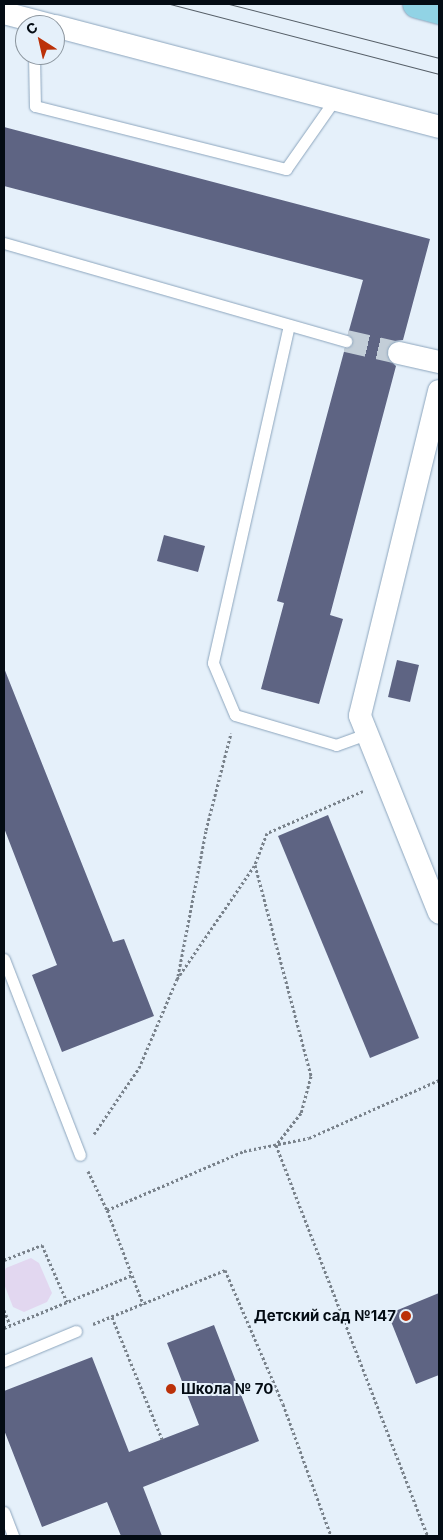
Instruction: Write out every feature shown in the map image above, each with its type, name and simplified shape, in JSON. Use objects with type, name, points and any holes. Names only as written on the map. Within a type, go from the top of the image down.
[{"type":"main road","points":[[417,4],[439,10]]},
{"type":"street","points":[[65,29],[439,127]]},
{"type":"street","points":[[399,353],[439,362]]},
{"type":"street","points":[[439,391],[360,716],[439,913]]},
{"type":"lane","points":[[34,65],[35,106],[286,169],[335,99]]},
{"type":"lane","points":[[4,243],[346,341]]},
{"type":"lane","points":[[289,325],[213,663],[235,716],[336,745],[367,734]]},
{"type":"lane","points":[[4,960],[80,1155]]},
{"type":"lane","points":[[4,1361],[76,1331]]},
{"type":"lane","points":[[4,1512],[13,1536]]},
{"type":"path","points":[[177,979],[206,830],[235,716]]},
{"type":"path","points":[[143,1304],[107,1210],[80,1155],[139,1068],[177,979],[255,865],[267,833],[385,780]]},
{"type":"path","points":[[255,865],[312,1076],[301,1113],[276,1145]]},
{"type":"path","points":[[107,1210],[244,1151],[309,1138],[439,1080]]},
{"type":"path","points":[[276,1145],[428,1536]]},
{"type":"path","points":[[4,1260],[42,1245],[66,1302]]},
{"type":"path","points":[[76,1331],[226,1270],[283,1404],[331,1536]]},
{"type":"path","points":[[4,1328],[132,1275]]},
{"type":"path","points":[[4,1310],[10,1325]]},
{"type":"path","points":[[112,1317],[162,1439]]},
{"type":"shaded area","points":[[31,1258],[39,1263],[52,1293],[47,1302],[24,1312],[13,1307],[4,1284],[4,1272],[6,1268]]},
{"type":"building","points":[[4,127],[430,239],[403,340],[395,341],[386,350],[387,357],[396,366],[330,615],[343,619],[319,704],[261,689],[284,603],[277,601],[345,348],[353,343],[348,334],[363,280],[4,186]]},
{"type":"building","points":[[164,535],[205,546],[198,572],[157,561]]},
{"type":"building","points":[[397,660],[419,665],[410,702],[388,697]]},
{"type":"building","points":[[4,668],[113,942],[124,939],[154,1016],[62,1052],[32,975],[57,965],[4,828]]},
{"type":"building","points":[[328,815],[419,1038],[370,1058],[278,836]]},
{"type":"building","points":[[439,1293],[439,1375],[416,1384],[388,1314]]},
{"type":"building","points":[[214,1325],[259,1441],[143,1487],[162,1536],[121,1536],[107,1502],[42,1527],[4,1430],[4,1391],[92,1357],[129,1452],[199,1425],[167,1343]]},
{"type":"tunnel","points":[[346,341],[399,353]]},
{"type":"tram line","points":[[170,4],[439,74]]},
{"type":"tram line","points":[[229,4],[439,58]]},
{"type":"place","name":"Детский сад №147","points":[[406,1316]]},
{"type":"place","name":"Школа № 70","points":[[171,1389]]}]
